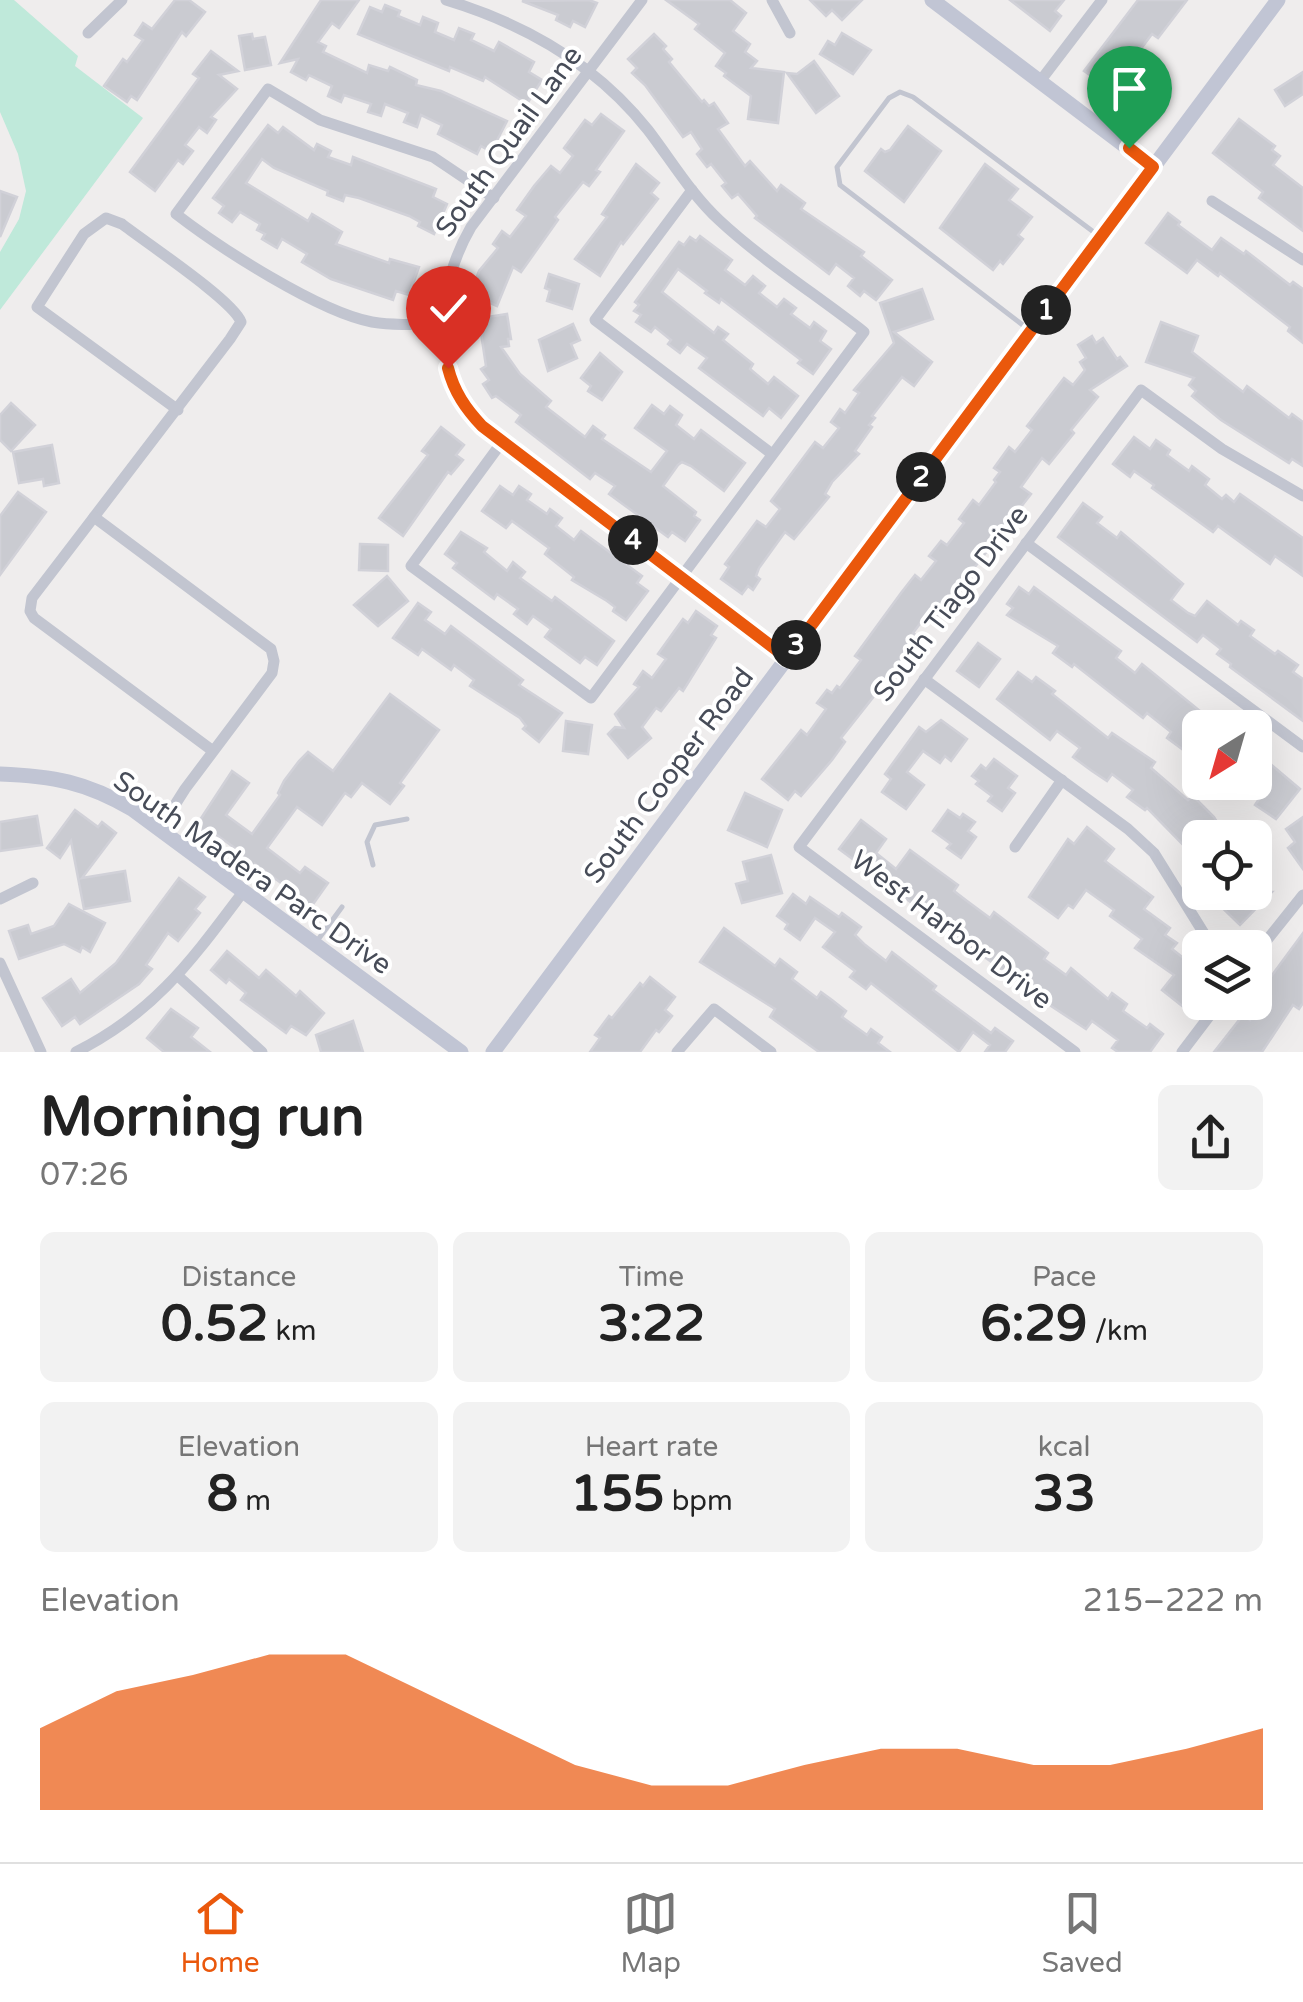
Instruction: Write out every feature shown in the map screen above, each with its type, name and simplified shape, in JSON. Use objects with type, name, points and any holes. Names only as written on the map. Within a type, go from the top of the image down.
[{"type":"main road","points":[[932,0],[1153,167]]},
{"type":"main road","name":"South Cooper Road","points":[[493,1052],[1278,0]]},
{"type":"main road","name":"South Madera Parc Drive","points":[[0,774],[44,776],[83,784],[132,809],[461,1052]]},
{"type":"street","points":[[88,32],[122,0]]},
{"type":"street","points":[[446,0],[494,15],[588,70],[618,95],[719,220],[864,332],[591,698],[411,566],[502,442]]},
{"type":"street","name":"South Quail Lane","points":[[642,0],[456,252],[447,284],[443,347],[452,382],[466,408],[502,442],[787,658]]},
{"type":"street","points":[[772,0],[790,33]]},
{"type":"street","points":[[1041,80],[1102,0]]},
{"type":"street","points":[[442,323],[386,324],[353,316],[256,267],[176,214],[268,89],[320,120],[433,157],[494,198]]},
{"type":"street","points":[[692,190],[596,320],[772,454]]},
{"type":"street","points":[[1212,200],[1303,260]]},
{"type":"street","points":[[178,410],[37,307],[84,234],[106,218],[122,224],[238,314],[241,322],[178,410],[32,598],[30,612],[213,751]]},
{"type":"street","name":"South Tiago Drive","points":[[799,847],[1142,390],[1222,449],[1303,496]]},
{"type":"street","points":[[94,517],[271,649],[274,661],[272,673],[159,830]]},
{"type":"street","points":[[1026,543],[1303,747]]},
{"type":"street","points":[[924,680],[1062,780],[1154,853],[1199,930]]},
{"type":"street","points":[[1015,847],[1062,780]]},
{"type":"street","name":"West Harbor Drive","points":[[799,847],[1076,1052]]},
{"type":"street","points":[[0,899],[33,883]]},
{"type":"street","points":[[76,1052],[131,1020],[178,976],[243,892]]},
{"type":"street","points":[[1272,935],[1303,896]]},
{"type":"street","points":[[0,962],[40,1052]]},
{"type":"street","points":[[178,976],[262,1052]]},
{"type":"street","points":[[676,1052],[714,1010],[771,1052]]},
{"type":"street","points":[[1182,1052],[1206,1020]]},
{"type":"lane","points":[[1030,330],[840,185],[837,166],[888,98],[900,92],[914,97],[1100,236]]},
{"type":"lane","points":[[373,865],[367,842],[375,825],[407,819]]},
{"type":"lane","points":[[315,944],[342,907]]},
{"type":"green space","points":[[0,0],[14,0],[78,56],[75,66],[143,118],[0,310],[0,252],[19,219],[26,191],[18,154],[0,112]]},
{"type":"building","points":[[175,0],[189,0],[205,12],[186,36],[182,32],[137,100],[131,96],[127,102],[104,86],[143,40],[135,35],[143,23],[152,29]]},
{"type":"building","points":[[321,0],[359,0],[339,28],[332,23],[318,42],[326,46],[323,52],[367,73],[369,65],[388,71],[390,67],[417,80],[416,85],[441,91],[507,121],[491,152],[481,146],[477,154],[438,134],[442,125],[421,115],[417,127],[404,122],[408,113],[385,104],[381,116],[368,112],[371,104],[344,95],[341,102],[328,96],[332,86],[291,72],[298,59],[280,63]]},
{"type":"building","points":[[666,0],[730,0],[746,13],[733,31],[750,44],[745,52],[757,61],[751,68],[784,72],[778,123],[748,119],[751,96],[716,66],[725,53],[695,29],[699,24]]},
{"type":"building","points":[[810,0],[862,0],[842,20],[832,10],[826,16]]},
{"type":"building","points":[[1010,0],[1064,0],[1055,11],[1061,16],[1050,31]]},
{"type":"building","points":[[1138,0],[1187,0],[1158,38],[1152,34],[1105,97],[1092,87],[1097,80],[1084,71]]},
{"type":"building","points":[[522,1],[597,3],[585,27],[573,21],[570,27],[556,20],[558,15]]},
{"type":"building","points":[[385,5],[400,11],[398,16],[420,25],[423,17],[438,23],[435,32],[454,40],[459,28],[474,34],[471,40],[494,51],[499,42],[534,62],[529,72],[542,80],[527,104],[485,77],[483,81],[450,67],[449,71],[358,34],[370,7],[382,12]]},
{"type":"building","points":[[842,33],[871,50],[853,74],[820,54],[828,41],[835,45]]},
{"type":"building","points":[[252,34],[253,39],[265,37],[271,65],[245,70],[239,36]]},
{"type":"building","points":[[654,34],[666,46],[663,49],[672,59],[669,62],[702,102],[709,106],[714,103],[728,123],[718,129],[745,166],[750,161],[777,191],[781,185],[805,203],[801,209],[864,252],[861,256],[892,280],[876,300],[864,291],[860,296],[848,286],[854,278],[836,264],[829,274],[755,218],[738,194],[732,198],[711,164],[707,167],[697,154],[702,149],[691,132],[683,137],[632,73],[637,68],[628,59]]},
{"type":"building","points":[[211,51],[238,71],[219,75],[237,89],[211,117],[216,120],[207,133],[199,127],[185,145],[193,151],[183,164],[178,160],[155,191],[130,172],[199,78],[193,74]]},
{"type":"building","points":[[814,61],[839,96],[816,113],[787,73],[797,74]]},
{"type":"building","points":[[1303,72],[1303,94],[1285,106],[1275,90]]},
{"type":"building","points":[[601,114],[624,131],[596,170],[600,172],[589,186],[583,182],[555,217],[558,220],[521,272],[513,267],[497,306],[470,294],[479,271],[498,248],[493,244],[502,231],[510,237],[526,216],[517,210],[534,186],[551,166],[560,173],[573,156],[564,148],[585,120],[592,125]]},
{"type":"building","points":[[1239,119],[1275,146],[1272,150],[1280,156],[1273,165],[1303,188],[1303,231],[1259,198],[1263,192],[1213,153]]},
{"type":"building","points":[[268,125],[278,133],[283,127],[314,150],[317,144],[331,151],[328,157],[351,165],[353,157],[436,189],[433,197],[447,204],[434,234],[409,216],[359,198],[345,195],[343,201],[327,195],[328,191],[262,159],[246,183],[308,221],[312,214],[342,232],[336,244],[389,263],[390,259],[419,267],[409,295],[396,291],[393,300],[331,279],[302,262],[307,254],[282,239],[277,248],[262,239],[265,234],[257,230],[260,224],[240,212],[232,222],[219,213],[224,206],[213,198]]},
{"type":"building","points":[[908,126],[941,151],[904,202],[865,171],[881,149],[890,150]]},
{"type":"building","points":[[636,164],[659,183],[651,193],[658,199],[621,242],[600,276],[575,259],[607,217],[602,214]]},
{"type":"building","points":[[985,164],[1018,189],[1009,200],[1032,217],[1018,235],[1023,239],[1003,264],[1000,261],[993,270],[940,228]]},
{"type":"building","points":[[0,191],[17,197],[0,237]]},
{"type":"building","points":[[1168,213],[1212,250],[1221,238],[1244,254],[1246,251],[1290,285],[1293,282],[1303,289],[1303,343],[1288,331],[1290,327],[1220,273],[1218,276],[1197,260],[1187,273],[1146,243]]},
{"type":"building","points":[[700,236],[732,260],[725,270],[745,285],[753,276],[765,286],[759,293],[777,307],[784,299],[796,308],[791,314],[810,328],[814,322],[826,331],[820,341],[831,349],[813,374],[798,363],[801,360],[721,299],[719,303],[705,293],[678,269],[662,292],[714,333],[718,327],[728,334],[723,340],[753,364],[750,369],[768,384],[774,377],[798,396],[781,418],[769,408],[763,416],[699,368],[707,358],[687,344],[680,353],[655,327],[651,332],[636,322],[641,315],[634,311],[639,305],[635,302],[679,242],[684,245],[690,237],[696,241]]},
{"type":"building","points":[[549,274],[579,284],[572,309],[547,301]]},
{"type":"building","points":[[922,289],[933,319],[894,332],[932,362],[914,386],[902,377],[872,416],[872,427],[855,451],[859,454],[832,482],[825,494],[829,497],[794,539],[785,532],[759,568],[756,576],[760,579],[753,590],[748,586],[742,594],[721,579],[729,567],[725,564],[757,521],[766,527],[780,509],[771,501],[815,442],[823,448],[839,428],[831,422],[840,409],[845,413],[859,393],[854,390],[894,343],[880,303]]},
{"type":"building","points":[[507,314],[511,339],[509,346],[501,347],[520,374],[551,401],[546,407],[585,437],[593,426],[605,435],[602,439],[651,472],[667,451],[635,428],[652,405],[664,414],[670,406],[682,415],[676,425],[694,439],[701,430],[745,463],[724,491],[691,466],[682,462],[678,465],[663,486],[696,512],[694,516],[700,520],[685,541],[672,532],[668,537],[609,494],[615,486],[595,473],[590,479],[516,422],[521,415],[496,396],[492,398],[483,384],[489,380],[481,369],[486,366],[481,333],[470,335],[468,320]]},
{"type":"building","points":[[1161,322],[1198,336],[1192,352],[1243,392],[1247,386],[1289,418],[1292,414],[1303,422],[1303,466],[1292,459],[1289,463],[1221,420],[1192,396],[1196,391],[1189,385],[1194,378],[1146,362]]},
{"type":"building","points":[[573,324],[580,340],[571,344],[577,358],[548,371],[539,340]]},
{"type":"building","points":[[1092,336],[1096,343],[1103,338],[1117,359],[1120,357],[1127,366],[1090,390],[1098,397],[1071,430],[1074,433],[1049,464],[1042,458],[1021,487],[1031,494],[935,619],[928,613],[913,633],[920,638],[841,738],[845,742],[832,760],[801,796],[795,791],[788,800],[762,779],[801,730],[807,735],[826,709],[817,703],[827,690],[832,693],[837,686],[840,688],[861,660],[855,656],[901,593],[915,575],[921,580],[936,561],[929,556],[941,541],[947,545],[964,523],[959,519],[973,500],[979,505],[996,482],[1000,472],[994,468],[1009,447],[1015,452],[1032,430],[1027,426],[1064,378],[1073,385],[1085,370],[1080,362],[1086,358],[1078,345]]},
{"type":"building","points":[[600,353],[622,372],[602,400],[588,391],[591,386],[581,378]]},
{"type":"building","points":[[11,403],[35,425],[11,451],[0,440],[0,415]]},
{"type":"building","points":[[441,427],[464,445],[456,455],[463,460],[451,474],[448,472],[403,536],[379,518],[428,455],[422,451]]},
{"type":"building","points":[[1134,437],[1150,449],[1156,440],[1170,450],[1167,455],[1209,479],[1205,485],[1222,499],[1226,495],[1234,502],[1240,494],[1303,538],[1303,576],[1275,556],[1270,564],[1218,526],[1213,532],[1134,471],[1130,477],[1113,464]]},
{"type":"building","points":[[52,445],[59,483],[44,486],[43,479],[19,483],[13,452]]},
{"type":"building","points":[[500,486],[513,495],[519,486],[531,494],[527,500],[547,514],[550,509],[562,518],[556,526],[574,540],[581,531],[642,576],[637,583],[648,591],[626,620],[607,601],[572,580],[574,577],[545,554],[549,548],[512,521],[506,528],[482,511]]},
{"type":"building","points":[[18,492],[46,512],[0,575],[0,516]]},
{"type":"building","points":[[1083,503],[1102,517],[1097,523],[1117,538],[1121,532],[1183,584],[1171,600],[1188,613],[1195,616],[1207,601],[1238,625],[1241,621],[1254,630],[1250,636],[1275,654],[1278,651],[1298,665],[1293,672],[1303,679],[1303,721],[1230,667],[1217,654],[1221,649],[1203,635],[1197,642],[1058,537]]},
{"type":"building","points":[[461,532],[487,548],[484,552],[507,571],[513,562],[525,572],[520,578],[552,601],[555,597],[614,641],[597,665],[585,657],[580,663],[545,637],[551,629],[533,616],[527,624],[514,614],[518,609],[497,594],[494,599],[453,568],[457,563],[445,554]]},
{"type":"building","points":[[360,544],[388,545],[388,571],[359,570]]},
{"type":"building","points":[[387,576],[408,601],[378,626],[354,605]]},
{"type":"building","points":[[1019,587],[1029,594],[1034,587],[1121,651],[1116,658],[1135,673],[1142,664],[1199,710],[1182,710],[1182,749],[1167,738],[1171,732],[1147,713],[1143,718],[1074,664],[1072,667],[1053,653],[1058,646],[1007,615],[1013,608],[1007,604]]},
{"type":"building","points":[[418,603],[431,612],[425,620],[445,634],[451,626],[523,680],[519,685],[562,713],[539,742],[523,729],[526,726],[520,718],[470,686],[474,680],[454,665],[451,670],[422,649],[418,655],[393,638]]},
{"type":"building","points":[[696,611],[717,626],[711,635],[716,638],[683,691],[679,688],[661,711],[656,708],[642,727],[651,738],[628,758],[608,734],[615,727],[624,728],[615,714],[639,687],[634,684],[643,671],[652,678],[666,659],[658,654],[683,619],[688,623]]},
{"type":"building","points":[[978,643],[1000,659],[979,687],[957,671]]},
{"type":"building","points":[[1018,672],[1032,682],[1036,677],[1108,738],[1112,733],[1155,762],[1151,768],[1182,795],[1182,800],[1197,800],[1216,820],[1182,820],[1182,844],[1147,808],[1127,797],[1133,790],[1112,774],[1107,781],[1073,757],[1080,748],[1057,731],[1050,740],[997,699]]},
{"type":"building","points":[[390,694],[439,730],[400,783],[404,786],[390,804],[362,783],[351,797],[345,793],[322,825],[297,807],[267,848],[300,873],[305,867],[328,883],[311,907],[236,854],[239,851],[214,833],[212,837],[196,826],[232,771],[249,783],[226,815],[252,834],[299,761],[308,752],[333,771]]},
{"type":"building","points":[[941,720],[967,739],[951,761],[945,756],[940,763],[923,751],[907,772],[924,785],[906,809],[882,792],[891,779],[885,774],[919,727],[926,732]]},
{"type":"building","points":[[566,721],[592,725],[588,754],[563,751]]},
{"type":"building","points":[[994,759],[1017,776],[1008,788],[1015,793],[1002,811],[988,801],[992,796],[972,776],[981,765],[986,769]]},
{"type":"building","points":[[1272,765],[1300,789],[1276,819],[1255,805],[1258,800],[1272,800]]},
{"type":"building","points":[[745,793],[782,810],[767,847],[728,830]]},
{"type":"building","points":[[75,810],[98,827],[102,822],[116,833],[82,878],[125,871],[130,901],[84,909],[71,841],[60,858],[47,848]]},
{"type":"building","points":[[948,810],[975,822],[968,831],[976,837],[961,858],[947,848],[951,844],[933,831]]},
{"type":"building","points":[[37,816],[42,845],[0,851],[0,822]]},
{"type":"building","points":[[1303,817],[1303,869],[1288,848],[1295,842],[1286,829]]},
{"type":"building","points":[[861,820],[886,839],[876,853],[896,869],[910,850],[958,885],[954,891],[967,901],[990,918],[994,912],[1048,953],[1044,959],[1066,975],[1071,968],[1108,999],[1112,993],[1127,1004],[1123,1011],[1163,1034],[1150,1052],[1118,1052],[1112,1048],[1118,1040],[1092,1021],[1086,1029],[1048,1004],[839,849]]},
{"type":"building","points":[[1087,827],[1114,849],[1105,861],[1153,897],[1144,909],[1170,928],[1165,935],[1177,943],[1172,949],[1182,957],[1182,1006],[1162,990],[1174,975],[1135,948],[1142,939],[1110,916],[1114,910],[1086,890],[1073,908],[1068,905],[1058,918],[1029,897],[1068,839],[1074,844]]},
{"type":"building","points":[[771,855],[782,893],[742,903],[736,884],[748,881],[743,862]]},
{"type":"building","points":[[179,878],[205,897],[195,909],[200,913],[178,941],[168,933],[146,965],[152,969],[139,984],[80,1024],[75,1017],[62,1026],[43,998],[71,979],[80,993],[116,963]]},
{"type":"building","points":[[793,894],[806,904],[810,897],[839,917],[842,913],[861,927],[855,935],[886,961],[892,952],[936,986],[933,990],[991,1033],[995,1028],[1013,1041],[1005,1052],[985,1052],[990,1045],[973,1032],[959,1052],[871,983],[866,989],[850,977],[855,971],[823,947],[835,932],[815,918],[800,940],[785,929],[788,924],[777,916]]},
{"type":"building","points":[[69,904],[105,923],[90,952],[64,944],[19,959],[9,931],[28,925],[31,934],[54,926]]},
{"type":"building","points":[[1225,910],[1255,910],[1240,925]]},
{"type":"building","points":[[724,928],[775,966],[780,959],[797,972],[792,979],[817,998],[821,992],[832,1000],[846,1011],[842,1017],[867,1035],[871,1029],[882,1037],[878,1043],[890,1052],[819,1052],[770,1017],[775,1009],[700,962]]},
{"type":"building","points":[[1303,933],[1303,1003],[1299,1009],[1293,1005],[1262,1052],[1214,1052],[1239,1020],[1272,1020],[1272,975]]},
{"type":"building","points":[[227,951],[259,978],[266,970],[296,996],[300,991],[324,1013],[306,1035],[291,1026],[286,1033],[241,1000],[246,993],[211,970]]},
{"type":"building","points":[[650,977],[675,997],[665,1010],[672,1016],[640,1052],[590,1052],[600,1038],[595,1035],[609,1016],[612,1018],[640,983],[643,986]]},
{"type":"building","points":[[171,1009],[198,1028],[191,1037],[210,1052],[164,1052],[147,1038]]},
{"type":"building","points":[[353,1021],[363,1052],[321,1052],[316,1035]]},
{"type":"route","points":[[448,368],[466,408],[482,426],[787,658],[1153,167],[1129,148]]}]
